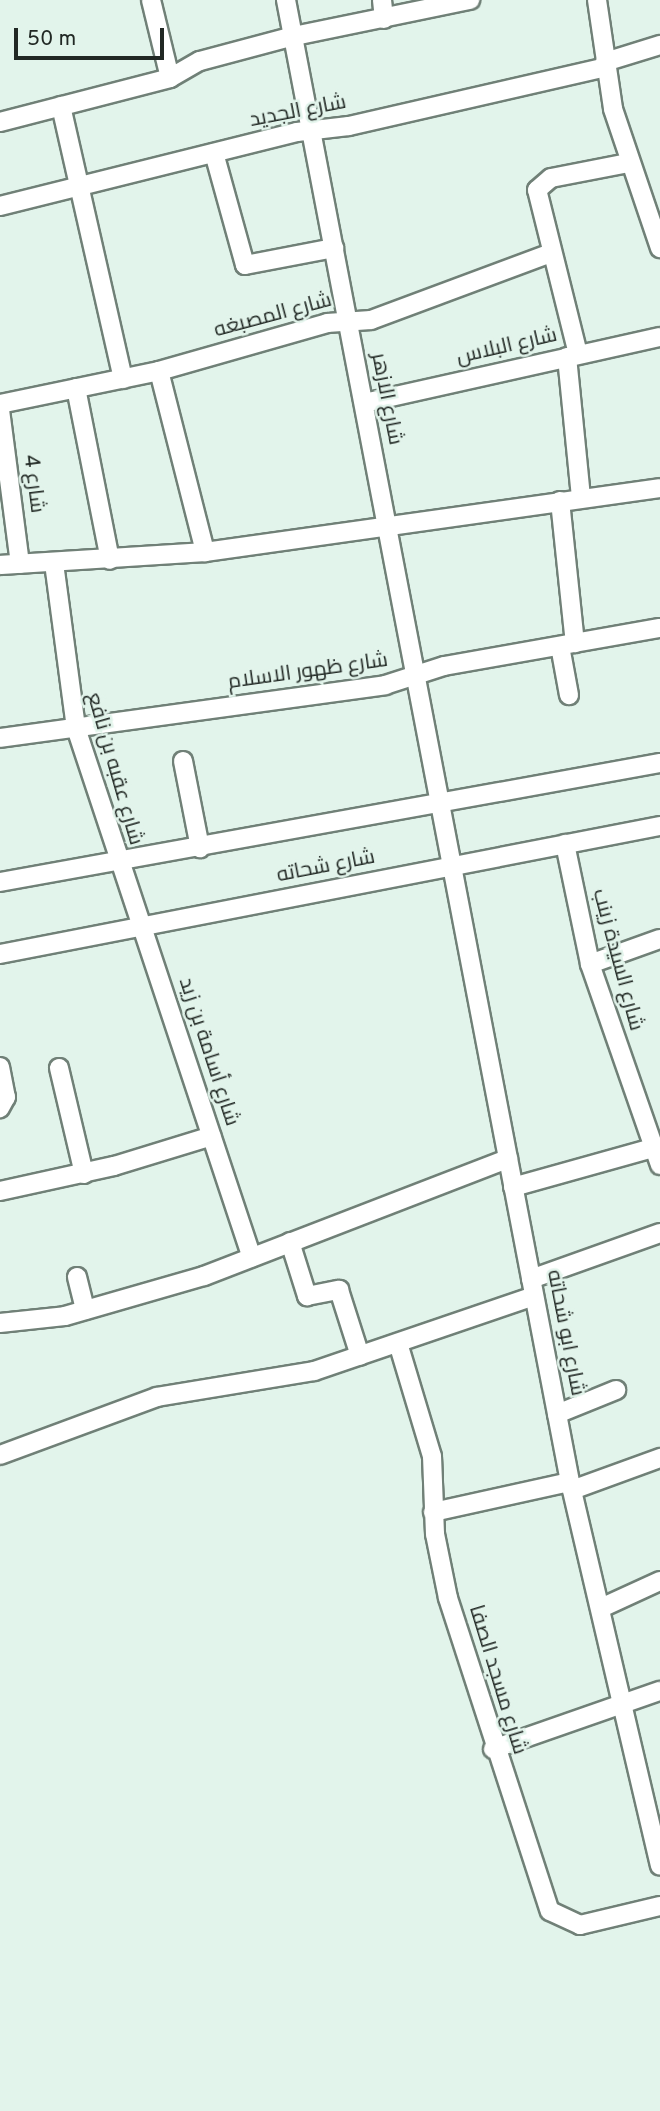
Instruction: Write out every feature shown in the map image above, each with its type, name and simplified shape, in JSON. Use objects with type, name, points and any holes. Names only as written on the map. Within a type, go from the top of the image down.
[{"type":"street","points":[[151,0],[170,78]]},
{"type":"street","name":"شارع الازهر","points":[[286,0],[388,523],[439,806]]},
{"type":"street","points":[[382,0],[384,19]]},
{"type":"street","points":[[0,122],[170,78],[200,61],[294,36],[470,0]]},
{"type":"street","points":[[597,0],[605,65],[628,163],[660,248]]},
{"type":"street","name":"شارع الجديد","points":[[0,206],[214,153],[605,65],[660,45]]},
{"type":"street","points":[[61,106],[123,379]]},
{"type":"street","points":[[214,153],[245,265],[334,248]]},
{"type":"street","points":[[581,498],[572,355],[536,196],[540,184],[628,163]]},
{"type":"street","name":"شارع المصبغه","points":[[0,404],[159,371],[348,320],[371,320],[551,253]]},
{"type":"street","name":"شارع البلاس","points":[[364,403],[660,337]]},
{"type":"street","points":[[159,371],[205,552]]},
{"type":"street","points":[[76,388],[110,560]]},
{"type":"street","name":"شارع 4","points":[[0,410],[20,564]]},
{"type":"street","points":[[0,565],[205,552],[388,523],[660,488]]},
{"type":"street","points":[[560,501],[569,695]]},
{"type":"street","name":"شارع عقبه بن نافع","points":[[54,563],[76,728],[116,862]]},
{"type":"street","name":"شارع ظهور الاسلام","points":[[0,738],[385,685],[416,675],[660,628]]},
{"type":"street","points":[[183,761],[200,848]]},
{"type":"street","name":"شارع شحاته","points":[[0,883],[439,806],[660,763]]},
{"type":"street","name":"شارع ابو شحاته","points":[[439,806],[571,1486],[625,1704],[653,1799],[660,1866]]},
{"type":"street","name":"شارع شحاته","points":[[0,954],[660,825]]},
{"type":"street","name":"شارع السيدة زينب","points":[[565,844],[590,964],[660,1166]]},
{"type":"street","name":"شارع أسامة بن زيد","points":[[116,862],[142,925],[252,1258]]},
{"type":"street","points":[[590,964],[660,939]]},
{"type":"street","points":[[0,1067],[6,1097],[0,1108]]},
{"type":"street","points":[[59,1068],[84,1174]]},
{"type":"street","points":[[0,1191],[84,1174],[212,1136]]},
{"type":"street","points":[[513,1187],[653,1148]]},
{"type":"street","points":[[0,1323],[85,1310],[252,1258],[508,1159]]},
{"type":"street","points":[[0,1455],[157,1397],[275,1380],[360,1356],[398,1343],[660,1233]]},
{"type":"street","points":[[290,1242],[307,1296],[341,1293],[360,1356]]},
{"type":"street","points":[[77,1277],[85,1310]]},
{"type":"street","name":"شارع مسجد الصفا","points":[[398,1343],[432,1456],[433,1512],[446,1587],[493,1749],[555,1917],[580,1925],[660,1906]]},
{"type":"street","points":[[557,1414],[616,1390]]},
{"type":"street","points":[[433,1512],[571,1486],[660,1458]]},
{"type":"street","points":[[601,1608],[660,1581]]},
{"type":"street","points":[[493,1749],[660,1691]]}]
